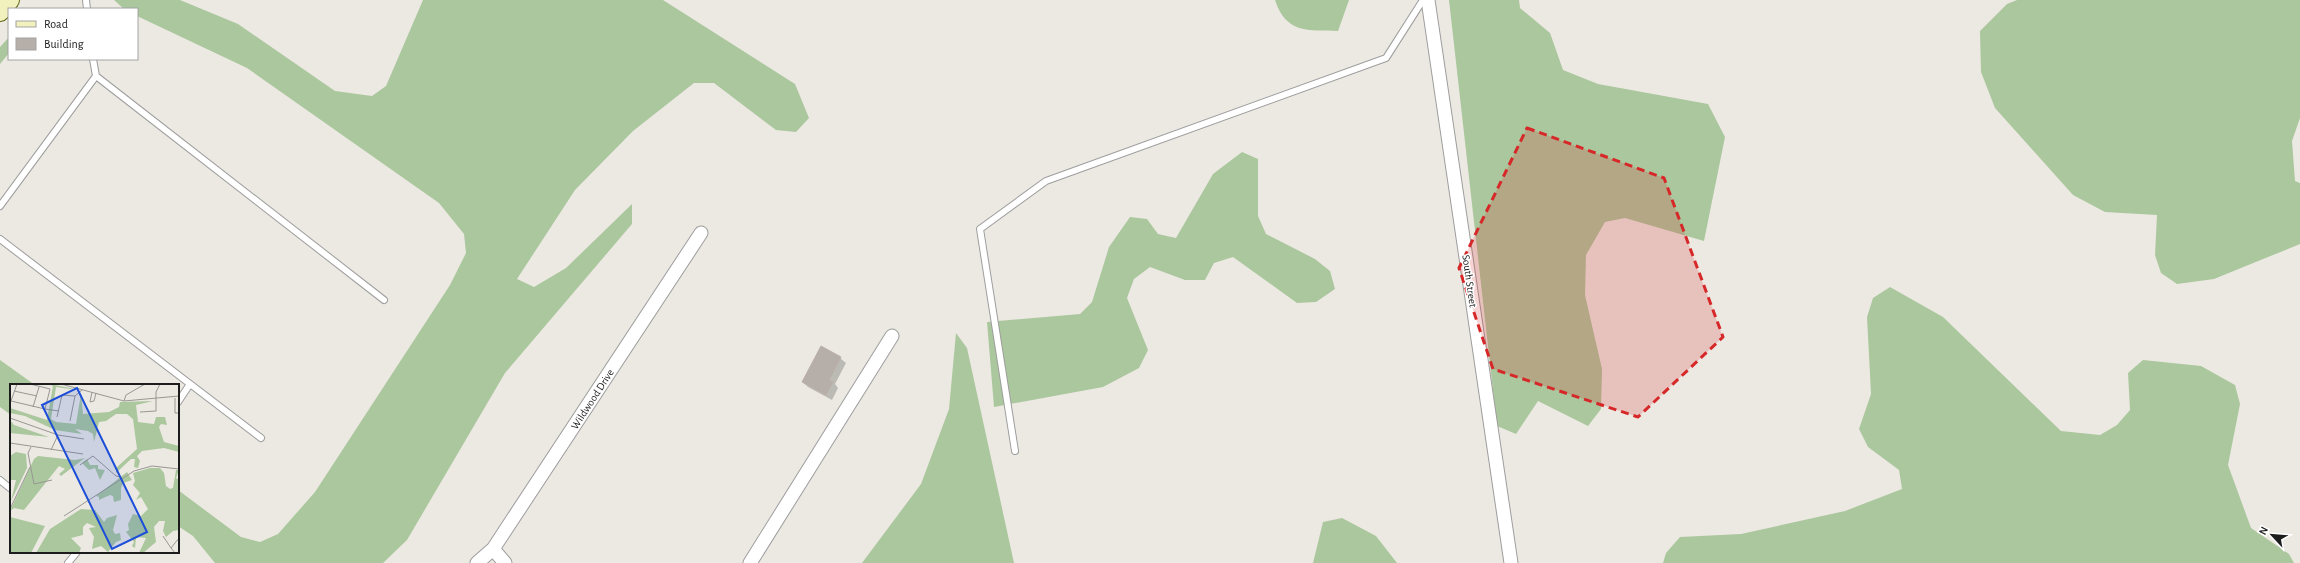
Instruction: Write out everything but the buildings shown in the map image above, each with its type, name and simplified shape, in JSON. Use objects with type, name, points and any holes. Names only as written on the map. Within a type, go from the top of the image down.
[{"type":"main road","points":[[0,12],[10,0]]},
{"type":"street","name":"South Street","points":[[1428,0],[1511,563]]},
{"type":"street","name":"Wildwood Drive","points":[[477,563],[493,549],[701,233]]},
{"type":"street","points":[[750,563],[892,336]]},
{"type":"street","points":[[493,549],[505,563]]},
{"type":"lane","points":[[1015,451],[980,229],[1046,181],[1386,58],[1423,0]]},
{"type":"lane","points":[[93,60],[96,76],[384,300]]},
{"type":"lane","points":[[0,206],[96,76]]},
{"type":"lane","points":[[0,239],[261,438]]},
{"type":"lane","points":[[179,400],[190,384]]},
{"type":"lane","points":[[0,480],[10,488]]},
{"type":"lane","points":[[68,563],[76,553]]},
{"type":"highlighted area","points":[[1527,128],[1664,178],[1723,337],[1638,417],[1493,369],[1459,268]]},
{"type":"green space","points":[[114,0],[180,0],[238,24],[335,91],[372,96],[386,86],[423,0],[663,0],[795,84],[809,118],[796,132],[776,130],[714,83],[694,83],[633,131],[575,190],[517,279],[534,287],[566,268],[632,204],[632,224],[505,373],[407,540],[383,563],[215,563],[193,536],[179,527],[179,491],[241,537],[260,542],[278,534],[315,492],[450,285],[466,253],[464,234],[439,203],[247,68],[138,16],[138,8],[123,8]]},
{"type":"green space","points":[[1275,0],[1349,0],[1338,31],[1317,31],[1299,28],[1285,19]]},
{"type":"green space","points":[[1449,0],[1519,0],[1520,8],[1550,33],[1563,70],[1598,84],[1708,104],[1725,137],[1704,241],[1625,218],[1605,222],[1586,255],[1585,295],[1602,369],[1601,409],[1588,426],[1538,401],[1516,434],[1497,426]]},
{"type":"green space","points":[[2017,0],[2300,0],[2300,118],[2292,141],[2295,181],[2300,183],[2300,244],[2214,279],[2177,284],[2161,273],[2155,255],[2157,215],[2105,212],[2073,195],[1995,108],[1981,72],[1980,31],[2007,4]]},
{"type":"green space","points":[[8,38],[8,54],[0,64],[0,47]]},
{"type":"green space","points":[[1242,152],[1258,159],[1258,216],[1266,234],[1315,259],[1330,271],[1335,289],[1316,302],[1297,303],[1233,257],[1214,263],[1205,280],[1185,280],[1150,267],[1134,279],[1127,298],[1148,350],[1139,368],[1103,387],[994,407],[987,322],[1080,314],[1092,302],[1109,247],[1130,217],[1147,219],[1158,234],[1176,238],[1213,174]]},
{"type":"green space","points":[[1890,287],[1943,317],[2061,431],[2100,435],[2117,425],[2130,410],[2128,373],[2143,360],[2201,366],[2235,385],[2240,404],[2228,465],[2251,528],[2289,554],[2294,563],[1663,563],[1666,553],[1680,537],[1741,534],[1845,511],[1902,489],[1899,470],[1868,447],[1859,429],[1871,394],[1867,317],[1873,298]]},
{"type":"green space","points":[[956,333],[967,348],[1014,563],[862,563],[921,484],[949,409]]},
{"type":"green space","points":[[0,360],[34,384],[10,384],[10,414],[0,407]]},
{"type":"green space","points":[[1342,518],[1376,536],[1397,563],[1313,563],[1323,522]]}]
